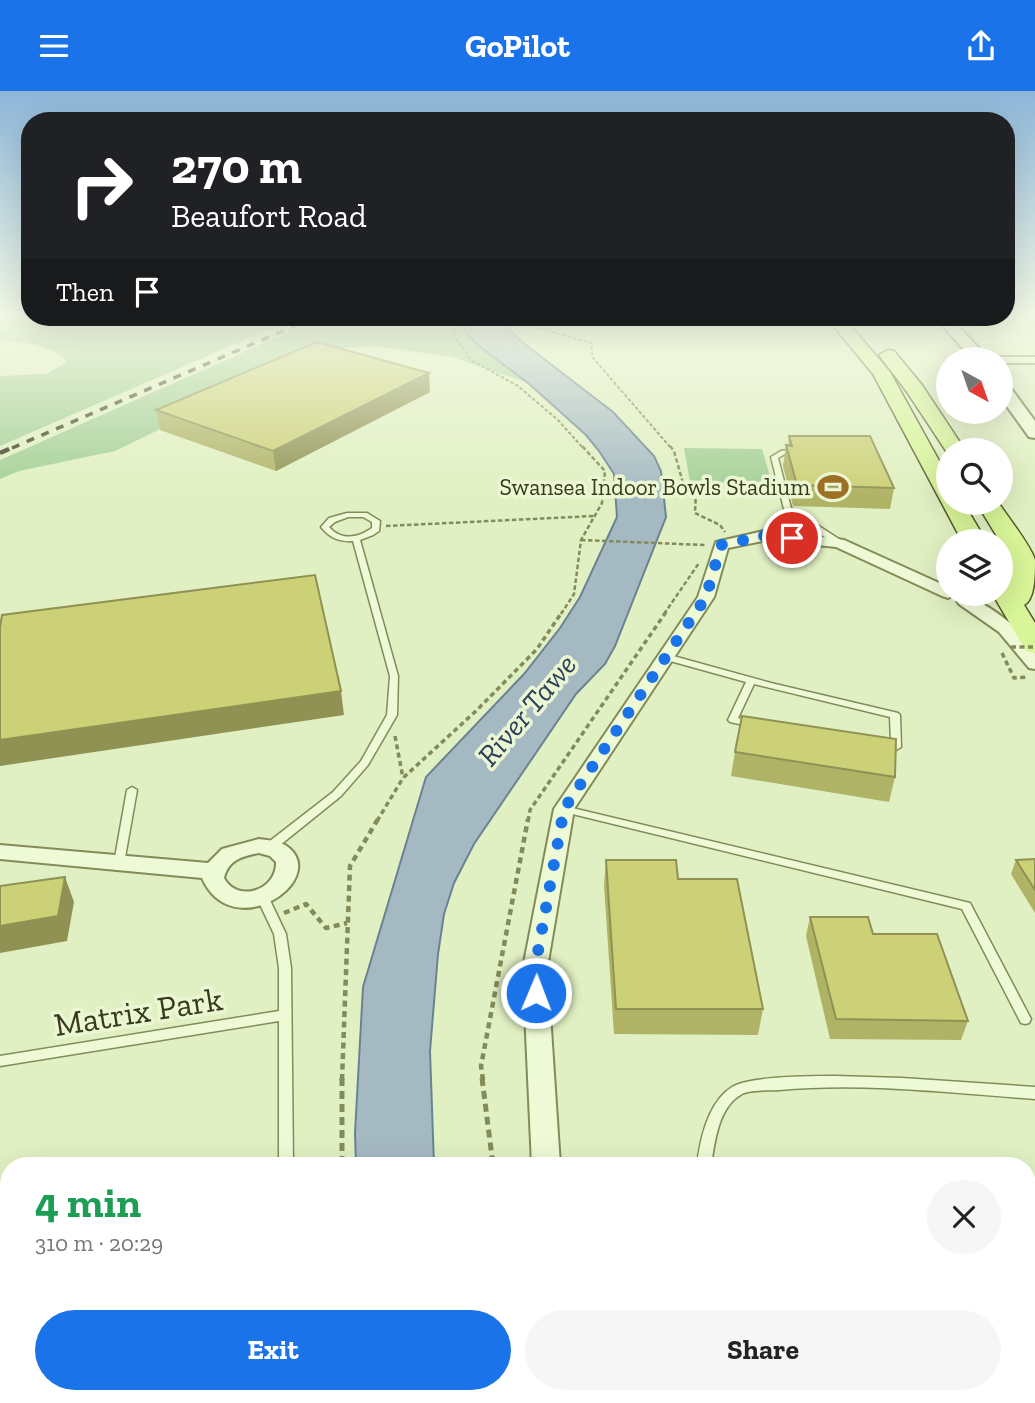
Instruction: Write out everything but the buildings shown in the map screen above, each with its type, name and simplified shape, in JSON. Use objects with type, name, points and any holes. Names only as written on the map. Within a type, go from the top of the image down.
[{"type":"main road","points":[[883,375],[936,474]]},
{"type":"main road","points":[[904,375],[947,438]]},
{"type":"main road","points":[[1013,403],[1035,433]]},
{"type":"main road","points":[[995,515],[1035,579]]},
{"type":"main road","points":[[1013,570],[1025,590],[1022,597],[1013,596]]},
{"type":"main road","points":[[1010,606],[1027,646]]},
{"type":"street","points":[[547,1157],[535,968],[564,809],[706,597],[721,545],[768,535],[839,543],[936,587]]},
{"type":"street","points":[[975,606],[992,615],[1013,634],[1035,664]]},
{"type":"street","points":[[259,846],[270,847],[283,855],[289,867],[288,874],[279,887],[262,896],[242,899],[225,895],[214,884],[214,871],[226,856],[236,850],[259,846]]},
{"type":"street","points":[[0,852],[214,871]]},
{"type":"lane","points":[[806,450],[783,452],[774,457],[789,509],[839,543]]},
{"type":"lane","points":[[353,514],[376,521],[377,526],[371,534],[356,539],[335,537],[326,527],[336,518],[353,514]]},
{"type":"lane","points":[[270,847],[337,794],[365,763],[392,715],[394,676],[356,539]]},
{"type":"lane","points":[[666,657],[751,681],[895,715],[896,747],[884,745]]},
{"type":"lane","points":[[751,681],[733,720],[767,726]]},
{"type":"lane","points":[[120,863],[132,790]]},
{"type":"lane","points":[[564,809],[966,906],[1025,1019]]},
{"type":"lane","points":[[262,896],[280,934],[283,957],[286,1015],[286,1157]]},
{"type":"lane","name":"Matrix Park","points":[[0,1062],[286,1015]]},
{"type":"lane","points":[[705,1157],[709,1133],[728,1098],[739,1089],[783,1083],[831,1082],[1035,1093]]},
{"type":"path","points":[[342,1157],[342,1064],[350,866],[403,778],[477,711],[537,649],[574,594],[581,540],[602,503],[606,471],[558,420],[528,394],[497,375]]},
{"type":"path","points":[[492,1157],[481,1066],[530,810],[696,566],[721,545],[726,534],[720,525],[695,513],[696,491],[683,484],[674,451],[608,375]]},
{"type":"path","points":[[377,526],[594,516]]},
{"type":"path","points":[[581,540],[721,545]]},
{"type":"path","points":[[392,715],[403,778]]},
{"type":"path","points":[[272,917],[306,904],[326,928],[348,923]]},
{"type":"green space","points":[[18,375],[163,375],[0,446],[0,376]]},
{"type":"green space","points":[[191,375],[272,375],[115,451],[19,471],[0,479],[0,460]]},
{"type":"green space","points":[[505,375],[518,375],[528,383]]},
{"type":"green space","points":[[684,448],[762,449],[772,483],[690,482]]},
{"type":"water","name":"River Tawe","points":[[518,375],[565,375],[613,412],[654,456],[661,471],[666,517],[615,646],[605,664],[576,694],[474,844],[454,883],[444,914],[438,954],[430,1051],[434,1157],[356,1157],[363,987],[426,777],[524,674],[560,628],[580,597],[617,517],[614,474],[599,451],[586,435]]},
{"type":"railway","points":[[12,448],[180,375]]},
{"type":"railway","points":[[0,453],[16,446]]},
{"type":"place","name":"Swansea Indoor Bowls Stadium","points":[[833,487]]},
{"type":"route","points":[[536,993],[535,968],[564,809],[706,597],[721,545],[768,535],[792,538]]}]
